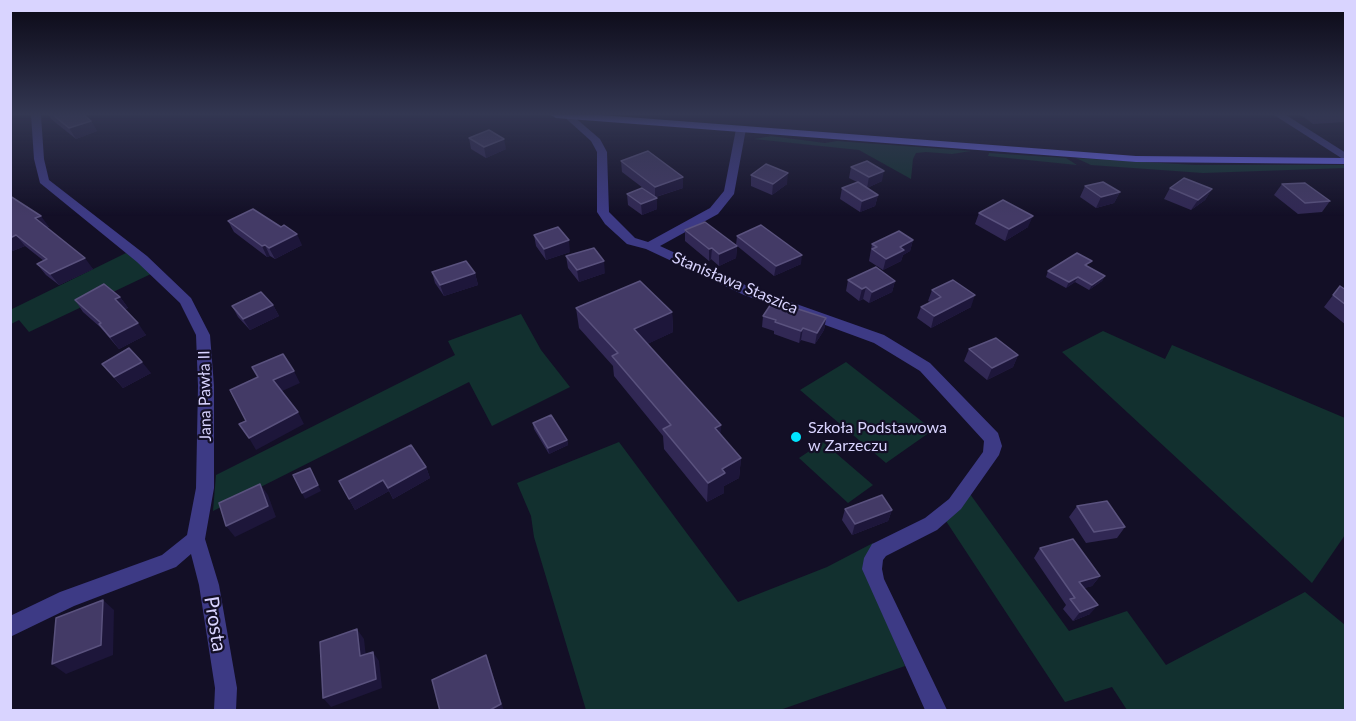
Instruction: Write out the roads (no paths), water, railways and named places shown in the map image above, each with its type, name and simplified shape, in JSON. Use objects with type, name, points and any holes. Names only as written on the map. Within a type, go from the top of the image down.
[{"type":"street","name":"Jana Pawła II","points":[[38,149],[44,181],[142,259],[172,287],[186,301],[203,334],[206,386],[205,488],[196,539]]},
{"type":"street","points":[[600,149],[603,212],[609,221],[631,241],[650,246]]},
{"type":"street","name":"Stanisława Staszica","points":[[650,246],[714,212],[730,192],[738,149]]},
{"type":"street","points":[[1000,149],[1136,159],[1346,160]]},
{"type":"street","points":[[1329,149],[1346,160]]},
{"type":"street","name":"Stanisława Staszica","points":[[650,246],[749,292],[879,339],[925,367],[992,438],[994,446],[991,455],[955,504],[931,524],[879,550],[874,558],[872,569],[875,580],[936,711]]},
{"type":"street","points":[[10,627],[67,599],[169,561],[196,539]]},
{"type":"street","name":"Prosta","points":[[196,539],[209,585],[226,688],[225,711]]},
{"type":"place","name":"Szkoła Podstawowa w Zarzeczu","points":[[796,437]]}]
